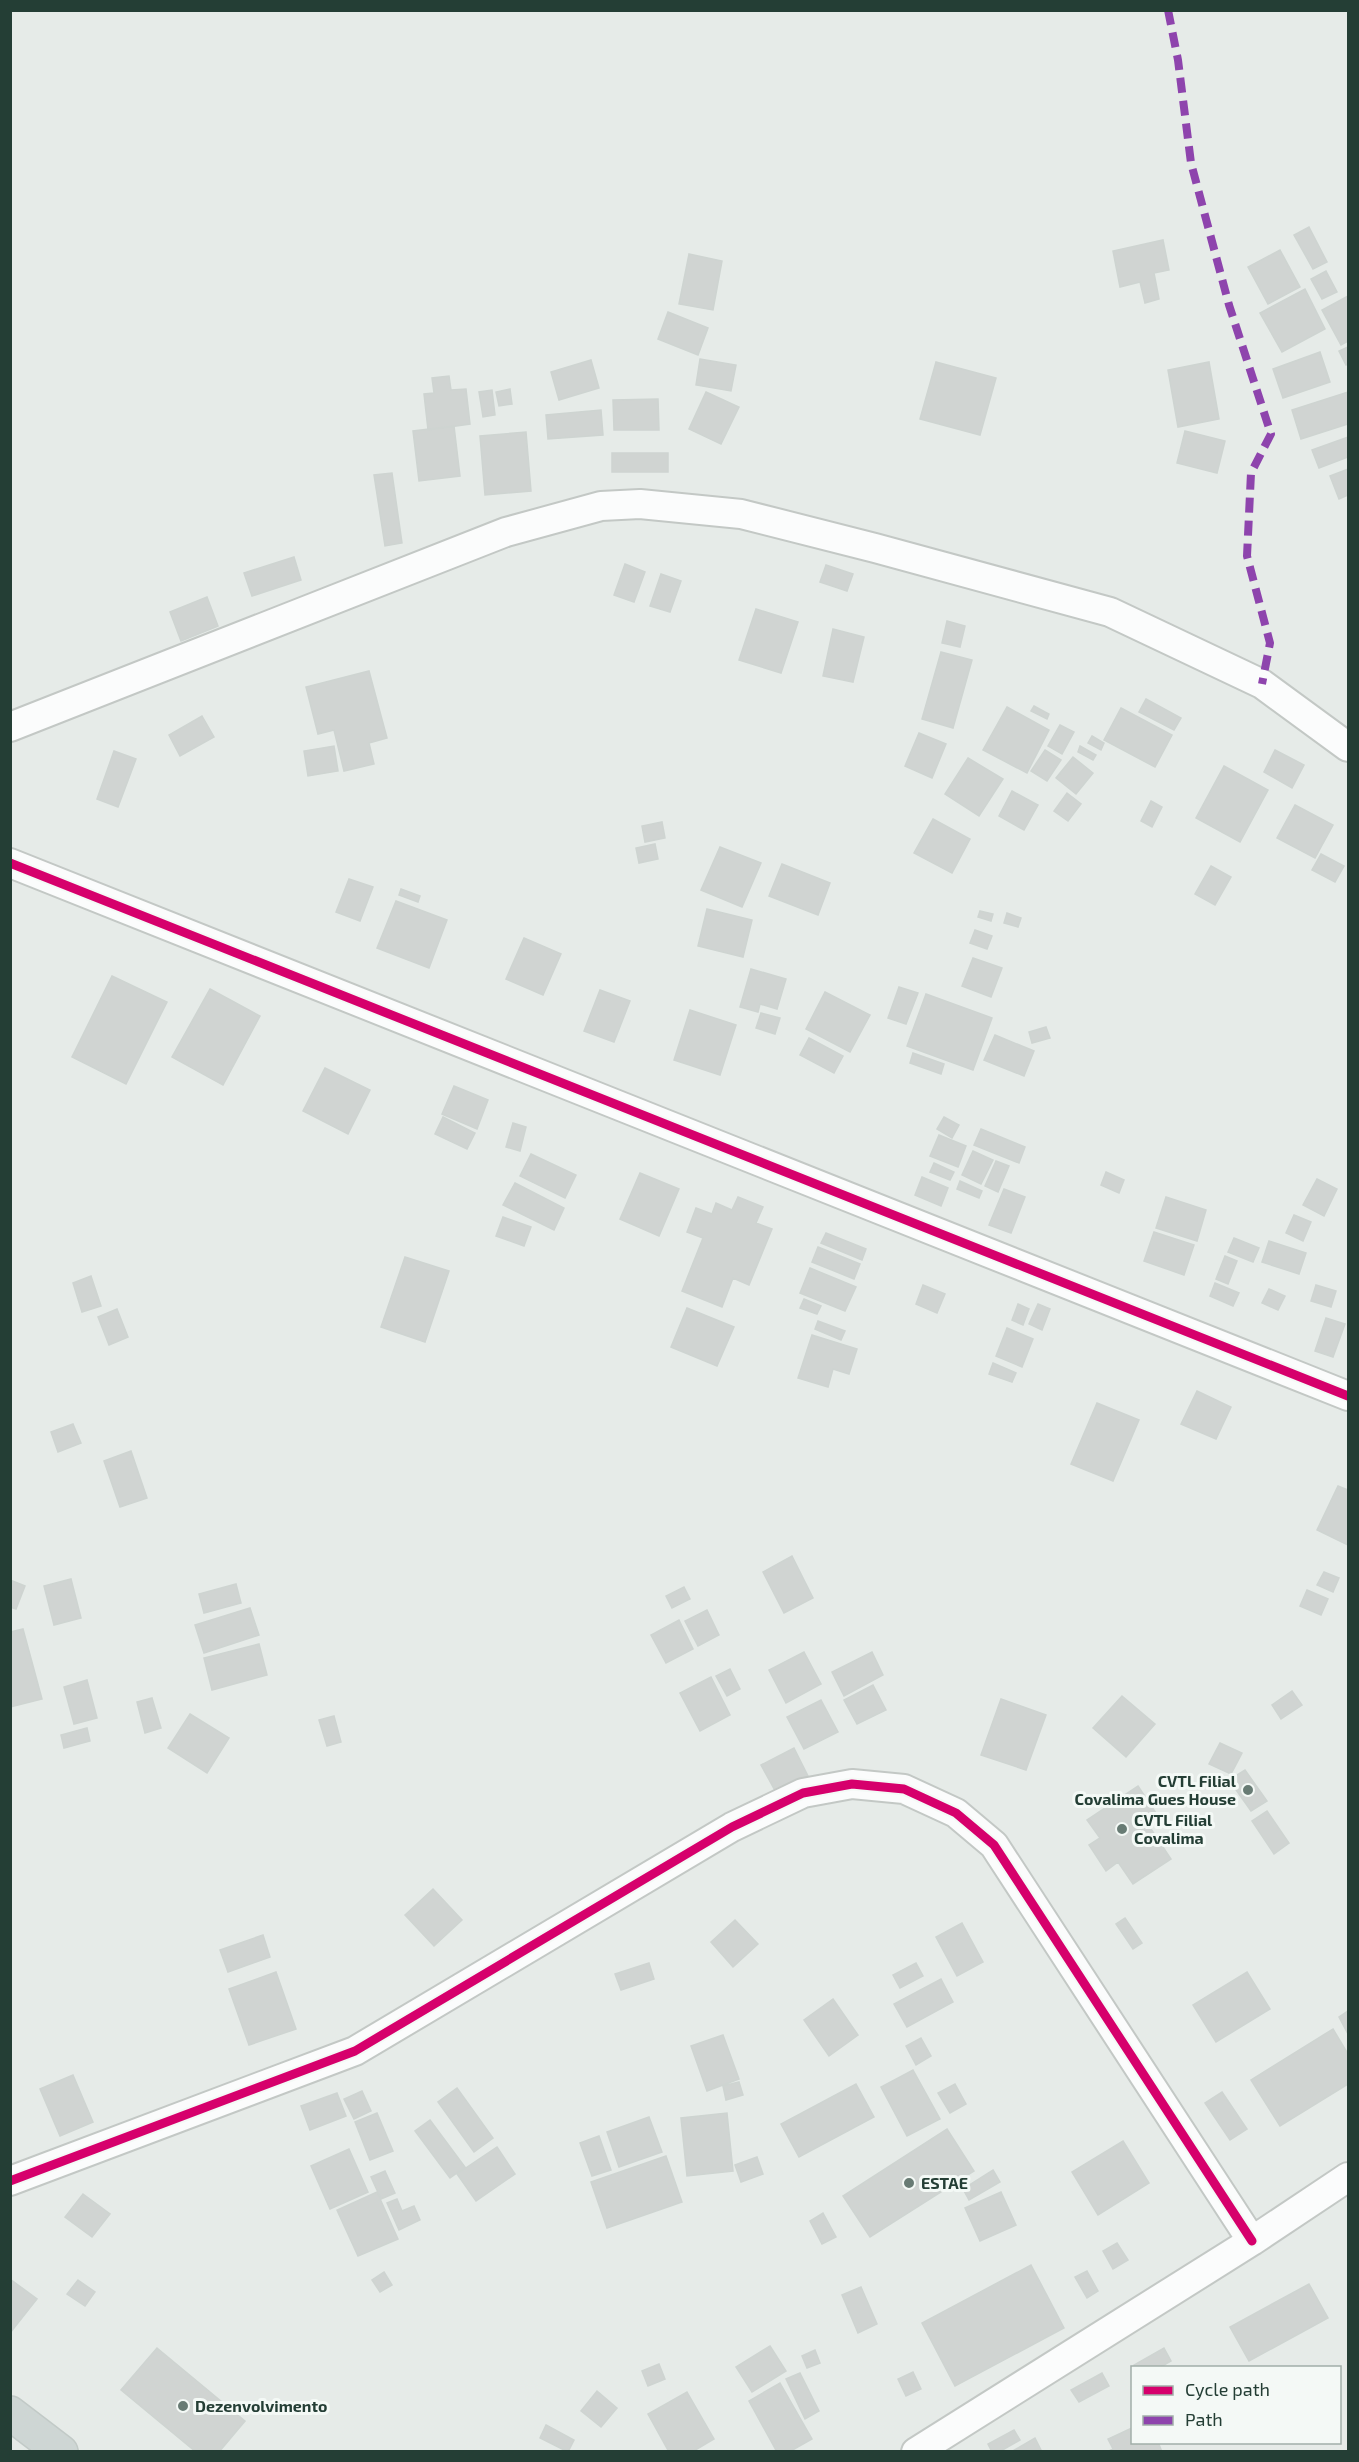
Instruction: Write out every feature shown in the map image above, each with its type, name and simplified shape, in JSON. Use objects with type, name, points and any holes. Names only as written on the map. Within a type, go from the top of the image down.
[{"type":"main road","points":[[10,2413],[62,2451]]},
{"type":"street","points":[[10,727],[506,532],[601,506],[640,504],[741,514],[1110,612],[1262,684],[1348,747]]},
{"type":"street","points":[[10,862],[1348,1396]]},
{"type":"street","points":[[10,2181],[355,2051],[732,1827],[803,1793],[852,1784],[904,1789],[957,1813],[994,1845],[1252,2241]]},
{"type":"street","points":[[916,2451],[1252,2241],[1348,2176]]},
{"type":"building","points":[[1309,227],[1327,262],[1313,269],[1294,235]]},
{"type":"building","points":[[1163,240],[1169,270],[1154,273],[1159,299],[1145,303],[1140,282],[1120,287],[1113,251]]},
{"type":"building","points":[[1280,250],[1300,287],[1268,304],[1248,267]]},
{"type":"building","points":[[689,254],[722,261],[713,310],[679,304]]},
{"type":"building","points":[[1326,271],[1337,292],[1322,299],[1311,279]]},
{"type":"building","points":[[1305,289],[1325,329],[1282,352],[1260,313]]},
{"type":"building","points":[[1348,296],[1348,341],[1341,345],[1322,310]]},
{"type":"building","points":[[668,312],[708,328],[698,355],[658,339]]},
{"type":"building","points":[[1348,347],[1348,364],[1346,365],[1339,351]]},
{"type":"building","points":[[1320,352],[1330,382],[1283,398],[1273,369]]},
{"type":"building","points":[[700,359],[736,365],[731,391],[696,385]]},
{"type":"building","points":[[591,360],[599,388],[559,400],[551,372]]},
{"type":"building","points":[[936,362],[996,378],[980,435],[920,419]]},
{"type":"building","points":[[1209,362],[1219,419],[1178,427],[1168,370]]},
{"type":"building","points":[[449,376],[451,390],[466,389],[470,424],[428,430],[424,394],[434,393],[432,378]]},
{"type":"building","points":[[510,389],[512,404],[499,406],[496,392]]},
{"type":"building","points":[[492,390],[495,415],[483,417],[479,392]]},
{"type":"building","points":[[706,392],[739,407],[721,444],[689,429]]},
{"type":"building","points":[[1348,392],[1348,424],[1301,439],[1292,410]]},
{"type":"building","points":[[658,399],[659,430],[614,430],[613,400]]},
{"type":"building","points":[[601,410],[603,435],[548,439],[546,415]]},
{"type":"building","points":[[454,426],[460,476],[419,481],[413,431]]},
{"type":"building","points":[[1185,431],[1225,441],[1217,473],[1177,463]]},
{"type":"building","points":[[526,432],[531,491],[485,495],[480,436]]},
{"type":"building","points":[[1348,437],[1348,457],[1319,468],[1312,450]]},
{"type":"building","points":[[612,453],[668,453],[668,472],[612,472]]},
{"type":"building","points":[[1348,469],[1348,495],[1339,499],[1330,476]]},
{"type":"building","points":[[392,473],[402,543],[385,546],[374,475]]},
{"type":"building","points":[[294,557],[301,580],[252,596],[244,573]]},
{"type":"building","points":[[625,564],[645,572],[634,602],[614,595]]},
{"type":"building","points":[[826,565],[853,574],[847,591],[820,582]]},
{"type":"building","points":[[661,574],[681,581],[670,612],[650,606]]},
{"type":"building","points":[[207,597],[218,626],[181,641],[170,612]]},
{"type":"building","points":[[756,609],[798,622],[781,673],[739,660]]},
{"type":"building","points":[[947,621],[965,626],[960,647],[942,643]]},
{"type":"building","points":[[833,629],[864,637],[853,682],[823,676]]},
{"type":"building","points":[[941,652],[972,660],[953,728],[922,719]]},
{"type":"building","points":[[369,671],[387,738],[369,743],[374,764],[344,771],[334,730],[318,734],[306,687]]},
{"type":"building","points":[[1146,699],[1181,718],[1174,730],[1139,712]]},
{"type":"building","points":[[1034,706],[1049,714],[1047,719],[1031,711]]},
{"type":"building","points":[[1007,707],[1049,730],[1027,773],[983,750]]},
{"type":"building","points":[[1121,708],[1172,735],[1155,767],[1104,740]]},
{"type":"building","points":[[202,716],[214,737],[180,756],[169,735]]},
{"type":"building","points":[[1060,725],[1074,732],[1062,754],[1048,746]]},
{"type":"building","points":[[919,733],[946,744],[932,778],[905,766]]},
{"type":"building","points":[[1092,736],[1104,743],[1101,750],[1088,743]]},
{"type":"building","points":[[334,746],[338,771],[308,776],[304,751]]},
{"type":"building","points":[[1080,746],[1096,755],[1093,760],[1078,752]]},
{"type":"building","points":[[1045,750],[1061,760],[1047,781],[1031,771]]},
{"type":"building","points":[[1275,750],[1304,765],[1292,788],[1264,772]]},
{"type":"building","points":[[114,751],[136,759],[118,807],[97,799]]},
{"type":"building","points":[[1073,757],[1093,773],[1076,794],[1056,778]]},
{"type":"building","points":[[968,758],[1003,779],[979,816],[945,794]]},
{"type":"building","points":[[1224,766],[1268,790],[1240,842],[1196,818]]},
{"type":"building","points":[[1012,791],[1038,805],[1024,830],[999,816]]},
{"type":"building","points":[[1067,793],[1081,804],[1068,821],[1054,811]]},
{"type":"building","points":[[1151,801],[1162,807],[1152,827],[1141,821]]},
{"type":"building","points":[[1295,805],[1333,825],[1315,858],[1277,838]]},
{"type":"building","points":[[933,819],[970,839],[952,873],[914,853]]},
{"type":"building","points":[[662,822],[665,838],[645,842],[642,826]]},
{"type":"building","points":[[655,844],[658,859],[639,863],[636,848]]},
{"type":"building","points":[[720,847],[761,863],[742,907],[701,890]]},
{"type":"building","points":[[1321,854],[1344,866],[1335,882],[1312,870]]},
{"type":"building","points":[[782,864],[830,883],[818,915],[769,896]]},
{"type":"building","points":[[1211,866],[1231,877],[1215,905],[1195,894]]},
{"type":"building","points":[[349,879],[373,887],[360,921],[336,912]]},
{"type":"building","points":[[401,889],[420,896],[418,902],[399,895]]},
{"type":"building","points":[[396,901],[447,920],[429,968],[377,948]]},
{"type":"building","points":[[707,909],[752,920],[743,957],[698,946]]},
{"type":"building","points":[[980,911],[993,914],[991,921],[978,917]]},
{"type":"building","points":[[1007,913],[1021,918],[1018,927],[1004,923]]},
{"type":"building","points":[[975,930],[992,936],[987,949],[970,943]]},
{"type":"building","points":[[524,938],[561,954],[543,995],[506,979]]},
{"type":"building","points":[[973,958],[1002,968],[991,997],[962,986]]},
{"type":"building","points":[[751,969],[786,979],[777,1009],[760,1004],[758,1012],[740,1007]]},
{"type":"building","points":[[112,976],[167,1002],[126,1084],[72,1057]]},
{"type":"building","points":[[899,987],[918,993],[906,1024],[888,1018]]},
{"type":"building","points":[[210,989],[260,1016],[223,1085],[172,1057]]},
{"type":"building","points":[[600,990],[630,1001],[614,1042],[584,1031]]},
{"type":"building","points":[[825,992],[870,1015],[850,1052],[806,1029]]},
{"type":"building","points":[[926,994],[992,1018],[973,1070],[907,1046]]},
{"type":"building","points":[[690,1010],[736,1025],[720,1075],[674,1060]]},
{"type":"building","points":[[761,1013],[780,1018],[775,1034],[756,1028]]},
{"type":"building","points":[[1046,1027],[1050,1038],[1032,1043],[1029,1032]]},
{"type":"building","points":[[995,1035],[1034,1051],[1024,1076],[984,1060]]},
{"type":"building","points":[[809,1038],[843,1056],[834,1073],[800,1055]]},
{"type":"building","points":[[913,1053],[944,1064],[941,1074],[910,1063]]},
{"type":"building","points":[[325,1068],[370,1090],[348,1134],[303,1111]]},
{"type":"building","points":[[454,1086],[488,1100],[477,1129],[442,1114]]},
{"type":"building","points":[[443,1117],[475,1133],[467,1149],[435,1134]]},
{"type":"building","points":[[944,1117],[959,1125],[952,1138],[937,1129]]},
{"type":"building","points":[[513,1123],[526,1127],[520,1151],[506,1147]]},
{"type":"building","points":[[981,1129],[1025,1147],[1019,1163],[974,1145]]},
{"type":"building","points":[[939,1135],[966,1146],[958,1167],[930,1156]]},
{"type":"building","points":[[973,1151],[993,1160],[981,1184],[962,1175]]},
{"type":"building","points":[[531,1154],[576,1175],[565,1198],[520,1176]]},
{"type":"building","points":[[996,1161],[1009,1166],[998,1192],[985,1186]]},
{"type":"building","points":[[934,1163],[954,1172],[950,1180],[930,1172]]},
{"type":"building","points":[[1106,1172],[1124,1180],[1119,1193],[1101,1185]]},
{"type":"building","points":[[640,1173],[679,1189],[659,1236],[620,1219]]},
{"type":"building","points":[[922,1177],[948,1188],[941,1206],[915,1195]]},
{"type":"building","points":[[1317,1179],[1337,1189],[1324,1216],[1303,1205]]},
{"type":"building","points":[[960,1181],[982,1191],[979,1198],[957,1189]]},
{"type":"building","points":[[515,1183],[564,1208],[554,1230],[503,1205]]},
{"type":"building","points":[[1004,1189],[1025,1197],[1011,1233],[989,1225]]},
{"type":"building","points":[[738,1197],[763,1207],[756,1223],[772,1229],[749,1285],[733,1278],[722,1307],[682,1291],[703,1238],[687,1232],[696,1208],[712,1214],[716,1203],[732,1210]]},
{"type":"building","points":[[1166,1197],[1206,1210],[1197,1241],[1156,1228]]},
{"type":"building","points":[[1294,1215],[1311,1222],[1303,1241],[1286,1233]]},
{"type":"building","points":[[503,1217],[531,1227],[524,1246],[496,1236]]},
{"type":"building","points":[[1154,1232],[1194,1245],[1184,1275],[1144,1261]]},
{"type":"building","points":[[826,1233],[866,1249],[862,1260],[821,1243]]},
{"type":"building","points":[[1234,1238],[1259,1248],[1253,1262],[1228,1252]]},
{"type":"building","points":[[1269,1241],[1306,1253],[1299,1274],[1262,1262]]},
{"type":"building","points":[[818,1247],[860,1264],[854,1279],[812,1262]]},
{"type":"building","points":[[1225,1256],[1237,1261],[1228,1284],[1216,1279]]},
{"type":"building","points":[[405,1257],[449,1271],[425,1342],[381,1327]]},
{"type":"building","points":[[810,1268],[856,1287],[845,1311],[800,1293]]},
{"type":"building","points":[[91,1276],[101,1306],[82,1312],[73,1283]]},
{"type":"building","points":[[1215,1283],[1239,1293],[1233,1306],[1210,1296]]},
{"type":"building","points":[[923,1285],[945,1294],[937,1313],[916,1304]]},
{"type":"building","points":[[1316,1285],[1336,1291],[1331,1307],[1311,1301]]},
{"type":"building","points":[[1269,1289],[1285,1296],[1278,1310],[1262,1303]]},
{"type":"building","points":[[804,1299],[821,1306],[817,1314],[800,1308]]},
{"type":"building","points":[[1018,1304],[1029,1309],[1023,1325],[1012,1320]]},
{"type":"building","points":[[1038,1304],[1050,1309],[1042,1330],[1029,1324]]},
{"type":"building","points":[[687,1308],[734,1327],[717,1366],[671,1347]]},
{"type":"building","points":[[117,1309],[128,1337],[109,1345],[98,1317]]},
{"type":"building","points":[[1326,1318],[1345,1324],[1333,1357],[1315,1351]]},
{"type":"building","points":[[818,1321],[845,1331],[841,1340],[815,1329]]},
{"type":"building","points":[[1007,1328],[1033,1339],[1022,1367],[996,1356]]},
{"type":"building","points":[[812,1335],[857,1349],[849,1374],[833,1369],[828,1387],[798,1378]]},
{"type":"building","points":[[993,1363],[1016,1373],[1012,1382],[989,1374]]},
{"type":"building","points":[[1197,1391],[1231,1407],[1216,1439],[1181,1424]]},
{"type":"building","points":[[1097,1403],[1139,1420],[1113,1481],[1071,1464]]},
{"type":"building","points":[[73,1424],[81,1443],[58,1452],[51,1432]]},
{"type":"building","points":[[131,1451],[147,1498],[120,1507],[104,1461]]},
{"type":"building","points":[[1338,1486],[1348,1490],[1348,1545],[1317,1530]]},
{"type":"building","points":[[792,1556],[813,1598],[784,1613],[763,1572]]},
{"type":"building","points":[[1324,1572],[1339,1578],[1333,1592],[1317,1585]]},
{"type":"building","points":[[71,1579],[81,1618],[54,1625],[44,1586]]},
{"type":"building","points":[[10,1580],[25,1586],[16,1609],[10,1607]]},
{"type":"building","points":[[236,1584],[241,1603],[204,1613],[199,1594]]},
{"type":"building","points":[[684,1587],[690,1599],[672,1608],[666,1596]]},
{"type":"building","points":[[1307,1590],[1328,1599],[1321,1615],[1300,1606]]},
{"type":"building","points":[[250,1608],[259,1635],[204,1653],[195,1625]]},
{"type":"building","points":[[707,1610],[719,1635],[698,1646],[685,1621]]},
{"type":"building","points":[[679,1620],[693,1649],[666,1663],[651,1635]]},
{"type":"building","points":[[23,1629],[42,1699],[10,1707],[10,1632]]},
{"type":"building","points":[[259,1644],[267,1675],[212,1690],[204,1658]]},
{"type":"building","points":[[804,1652],[821,1684],[786,1703],[769,1670]]},
{"type":"building","points":[[872,1652],[883,1675],[844,1696],[832,1672]]},
{"type":"building","points":[[730,1669],[740,1689],[727,1696],[716,1676]]},
{"type":"building","points":[[711,1677],[730,1715],[700,1731],[680,1693]]},
{"type":"building","points":[[87,1680],[97,1718],[74,1724],[64,1687]]},
{"type":"building","points":[[873,1685],[886,1710],[857,1724],[844,1700]]},
{"type":"building","points":[[1292,1691],[1302,1705],[1281,1719],[1272,1705]]},
{"type":"building","points":[[1122,1696],[1155,1724],[1126,1757],[1093,1728]]},
{"type":"building","points":[[152,1698],[161,1728],[145,1733],[137,1702]]},
{"type":"building","points":[[1001,1699],[1046,1715],[1026,1770],[981,1755]]},
{"type":"building","points":[[821,1700],[838,1732],[804,1749],[787,1717]]},
{"type":"building","points":[[190,1714],[229,1738],[207,1773],[168,1748]]},
{"type":"building","points":[[334,1716],[341,1742],[327,1746],[319,1720]]},
{"type":"building","points":[[87,1728],[90,1741],[64,1748],[61,1735]]},
{"type":"building","points":[[1220,1743],[1242,1753],[1231,1774],[1209,1764]]},
{"type":"building","points":[[794,1748],[810,1780],[778,1796],[761,1765]]},
{"type":"building","name":"CVTL Filial Covalima Gues House","points":[[1245,1770],[1267,1801],[1251,1811],[1229,1780]]},
{"type":"building","name":"CVTL Filial Covalima","points":[[1138,1786],[1156,1813],[1145,1820],[1171,1859],[1133,1884],[1118,1862],[1106,1871],[1089,1845],[1100,1838],[1087,1820]]},
{"type":"building","name":"CVTL Filial Covalima Gues House","points":[[1267,1811],[1289,1843],[1274,1854],[1252,1821]]},
{"type":"building","points":[[433,1889],[462,1920],[434,1946],[405,1915]]},
{"type":"building","points":[[1125,1918],[1142,1943],[1133,1949],[1116,1924]]},
{"type":"building","points":[[735,1920],[758,1944],[733,1967],[711,1942]]},
{"type":"building","points":[[962,1923],[983,1962],[957,1976],[936,1937]]},
{"type":"building","points":[[263,1935],[270,1957],[228,1972],[220,1950]]},
{"type":"building","points":[[649,1963],[654,1979],[621,1990],[615,1974]]},
{"type":"building","points":[[916,1963],[923,1976],[900,1988],[893,1975]]},
{"type":"building","points":[[276,1972],[296,2029],[249,2045],[229,1989]]},
{"type":"building","points":[[1247,1972],[1270,2009],[1216,2042],[1193,2005]]},
{"type":"building","points":[[941,1979],[953,2002],[907,2027],[894,2004]]},
{"type":"building","points":[[833,1999],[858,2035],[829,2056],[804,2020]]},
{"type":"building","points":[[1348,2011],[1348,2034],[1339,2017]]},
{"type":"building","points":[[1333,2029],[1348,2054],[1348,2084],[1280,2126],[1251,2080]]},
{"type":"building","points":[[723,2035],[739,2079],[707,2091],[691,2046]]},
{"type":"building","points":[[921,2038],[931,2056],[916,2065],[906,2046]]},
{"type":"building","points":[[913,2070],[940,2119],[907,2136],[881,2087]]},
{"type":"building","points":[[73,2075],[93,2122],[60,2136],[40,2089]]},
{"type":"building","points":[[739,2082],[743,2095],[726,2100],[723,2086]]},
{"type":"building","points":[[856,2084],[874,2117],[799,2157],[781,2124]]},
{"type":"building","points":[[955,2084],[966,2104],[950,2113],[938,2093]]},
{"type":"building","points":[[457,2088],[493,2138],[474,2152],[438,2102]]},
{"type":"building","points":[[362,2091],[371,2111],[354,2119],[344,2099]]},
{"type":"building","points":[[1222,2092],[1247,2129],[1230,2140],[1205,2103]]},
{"type":"building","points":[[337,2093],[346,2116],[310,2130],[301,2106]]},
{"type":"building","points":[[377,2113],[393,2151],[370,2160],[355,2122]]},
{"type":"building","points":[[727,2113],[733,2171],[687,2176],[681,2118]]},
{"type":"building","points":[[649,2117],[662,2152],[619,2167],[607,2132]]},
{"type":"building","points":[[430,2120],[465,2167],[450,2178],[415,2131]]},
{"type":"building","name":"ESTAE","points":[[947,2129],[974,2171],[870,2237],[843,2196]]},
{"type":"building","points":[[599,2136],[611,2170],[592,2176],[580,2143]]},
{"type":"building","points":[[1123,2141],[1149,2183],[1098,2215],[1072,2172]]},
{"type":"building","points":[[497,2147],[515,2174],[476,2201],[457,2174]]},
{"type":"building","points":[[349,2149],[368,2192],[330,2209],[311,2166]]},
{"type":"building","points":[[666,2156],[682,2202],[607,2228],[591,2182]]},
{"type":"building","points":[[757,2157],[763,2174],[741,2182],[735,2165]]},
{"type":"building","points":[[993,2170],[1000,2182],[969,2200],[963,2189]]},
{"type":"building","points":[[385,2171],[395,2193],[381,2199],[371,2177]]},
{"type":"building","points":[[377,2192],[398,2239],[358,2256],[337,2210]]},
{"type":"building","points":[[1001,2192],[1016,2225],[980,2241],[965,2208]]},
{"type":"building","points":[[83,2194],[110,2214],[92,2237],[65,2217]]},
{"type":"building","points":[[397,2199],[402,2211],[414,2206],[420,2220],[399,2230],[387,2203]]},
{"type":"building","points":[[823,2213],[836,2237],[822,2244],[810,2221]]},
{"type":"building","points":[[1117,2243],[1128,2260],[1113,2269],[1103,2251]]},
{"type":"building","points":[[1031,2265],[1064,2328],[955,2386],[922,2323]]},
{"type":"building","points":[[1087,2271],[1098,2291],[1087,2298],[1075,2277]]},
{"type":"building","points":[[384,2272],[392,2285],[380,2292],[372,2280]]},
{"type":"building","points":[[10,2279],[37,2299],[10,2333]]},
{"type":"building","points":[[78,2280],[95,2292],[85,2306],[67,2294]]},
{"type":"building","points":[[1309,2284],[1328,2318],[1249,2361],[1230,2327]]},
{"type":"building","points":[[861,2287],[877,2324],[858,2333],[842,2295]]},
{"type":"building","points":[[770,2346],[786,2371],[752,2392],[736,2367]]},
{"type":"building","name":"Dezenvolvimento","points":[[157,2348],[245,2421],[219,2452],[196,2452],[121,2390]]},
{"type":"building","points":[[1164,2348],[1171,2361],[1162,2366],[1134,2365]]},
{"type":"building","points":[[815,2350],[820,2363],[807,2368],[802,2356]]},
{"type":"building","points":[[659,2364],[665,2379],[648,2386],[642,2371]]},
{"type":"building","points":[[913,2372],[921,2389],[906,2396],[898,2379]]},
{"type":"building","points":[[800,2373],[819,2411],[805,2419],[786,2379]]},
{"type":"building","points":[[1102,2373],[1109,2386],[1079,2402],[1071,2390]]},
{"type":"building","points":[[780,2383],[812,2439],[789,2452],[777,2452],[749,2401]]},
{"type":"building","points":[[597,2391],[617,2408],[601,2427],[581,2411]]},
{"type":"building","points":[[687,2392],[714,2439],[692,2452],[669,2452],[648,2414]]},
{"type":"building","points":[[546,2425],[574,2440],[568,2452],[540,2438]]},
{"type":"building","points":[[1131,2428],[1131,2444],[1159,2444],[1162,2452],[1107,2452],[1113,2449],[1108,2439]]},
{"type":"building","points":[[1014,2430],[1020,2440],[999,2452],[992,2452],[988,2444]]},
{"type":"building","points":[[1035,2438],[1042,2452],[1011,2452]]},
{"type":"marked path","points":[[1168,10],[1178,60],[1191,163],[1229,305],[1271,434],[1251,473],[1247,556],[1270,643],[1262,684]]},
{"type":"cycle path","points":[[10,863],[1348,1396]]},
{"type":"cycle path","points":[[10,2181],[355,2051],[732,1827],[803,1793],[852,1784],[904,1789],[956,1813],[994,1845],[1252,2241]]},
{"type":"place","name":"CVTL Filial Covalima Gues House","points":[[1248,1790]]},
{"type":"place","name":"CVTL Filial Covalima","points":[[1122,1829]]},
{"type":"place","name":"ESTAE","points":[[909,2183]]},
{"type":"place","name":"Dezenvolvimento","points":[[183,2406]]}]
